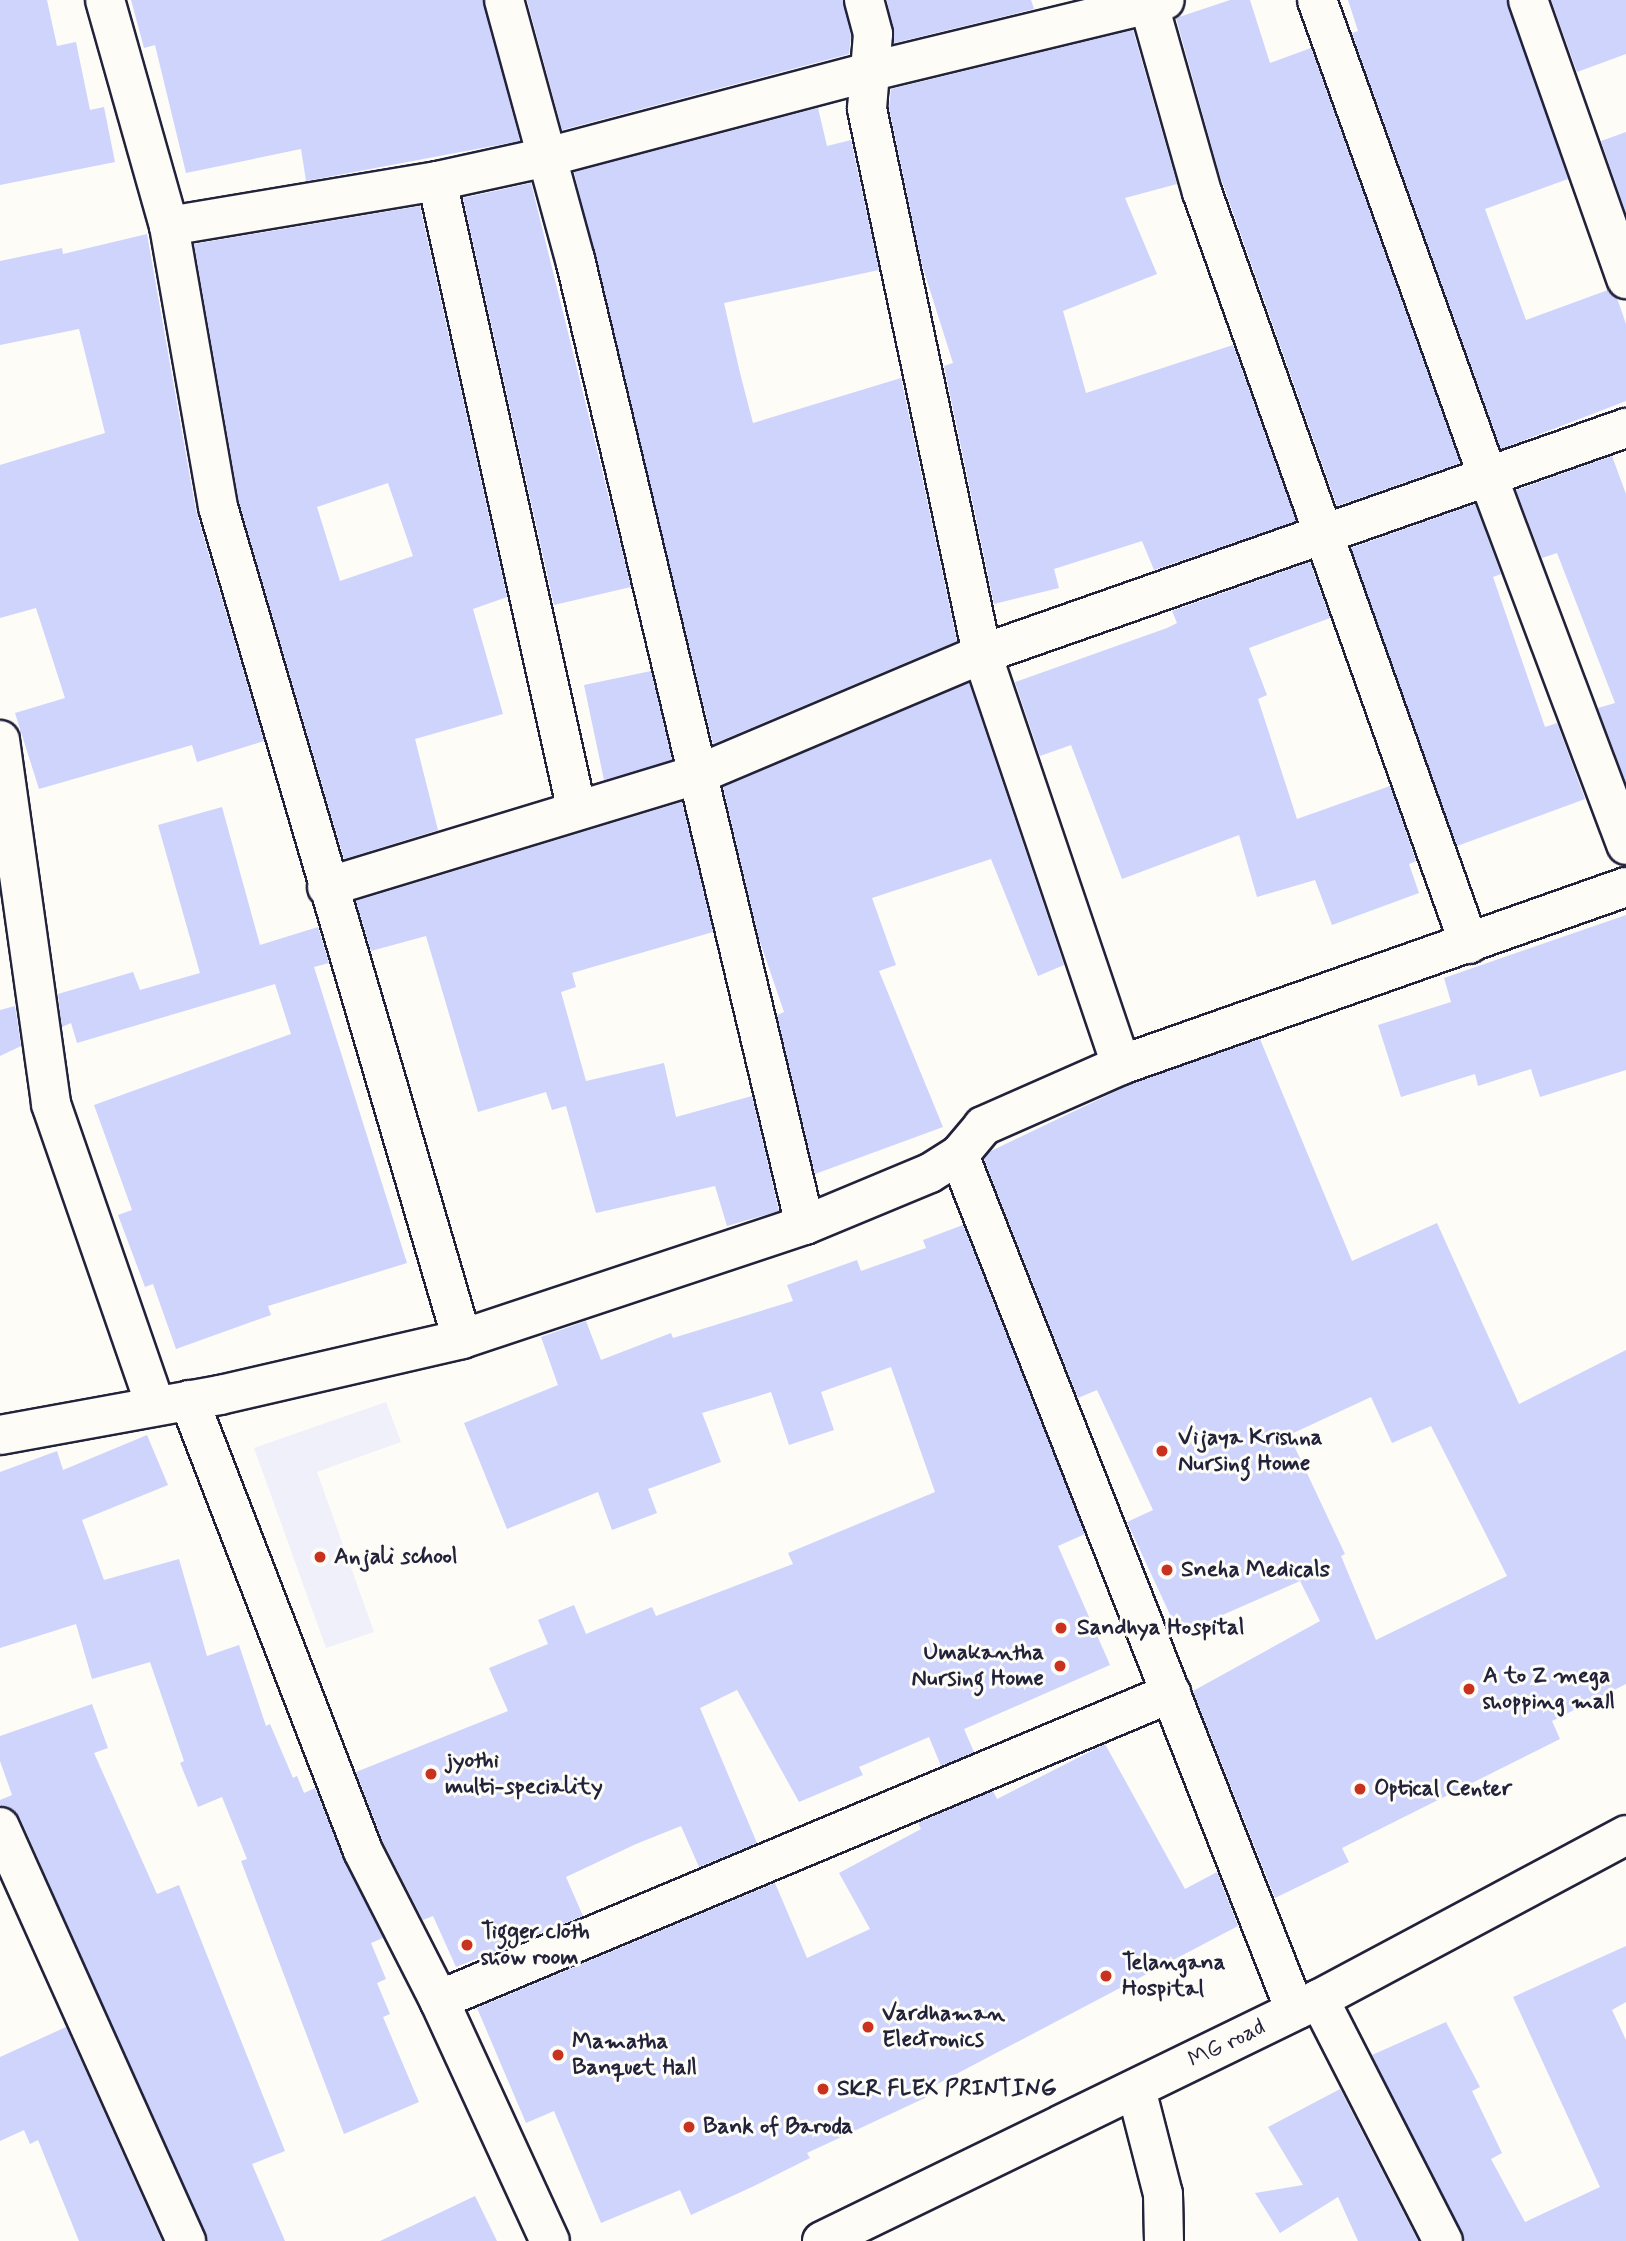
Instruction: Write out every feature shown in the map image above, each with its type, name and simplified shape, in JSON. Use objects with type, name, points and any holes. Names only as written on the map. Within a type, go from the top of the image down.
[{"type":"street","points":[[105,0],[169,226],[218,507],[327,887],[462,1339]]},
{"type":"street","points":[[504,0],[575,259],[805,1225]]},
{"type":"street","points":[[864,0],[873,34],[867,108],[982,654],[1121,1065]]},
{"type":"street","points":[[1317,0],[1488,477],[1626,845]]},
{"type":"street","points":[[1528,0],[1626,279]]},
{"type":"street","points":[[169,226],[436,181],[547,157],[872,71],[1157,2],[1202,192],[1469,944]]},
{"type":"street","points":[[436,181],[576,807]]},
{"type":"street","points":[[327,887],[576,807],[696,775],[982,654],[1626,428]]},
{"type":"street","points":[[0,740],[51,1104],[172,1402],[363,1851],[439,2000],[550,2241]]},
{"type":"street","points":[[0,1435],[172,1402],[462,1339],[805,1225],[930,1173],[959,1155],[983,1126],[1121,1065],[1626,887]]},
{"type":"street","points":[[959,1155],[1171,1693],[1307,2005],[1443,2241]]},
{"type":"street","points":[[439,2000],[1171,1693]]},
{"type":"street","points":[[0,1827],[186,2241]]},
{"type":"street","name":"MG road","points":[[822,2241],[1307,2005],[1626,1835]]},
{"type":"street","points":[[1136,2089],[1163,2194],[1164,2241]]},
{"type":"shaded area","name":"Anjali school","points":[[386,1402],[401,1442],[317,1472],[374,1632],[326,1648],[254,1448]]},
{"type":"building","points":[[0,0],[47,0],[57,46],[76,42],[90,110],[104,107],[115,162],[0,185]]},
{"type":"building","points":[[131,0],[483,0],[520,141],[306,181],[301,149],[186,173],[155,45],[144,48]]},
{"type":"building","points":[[527,0],[843,0],[851,36],[849,54],[562,130]]},
{"type":"building","points":[[887,0],[1031,0],[1034,9],[894,43]]},
{"type":"building","points":[[1230,0],[1250,0],[1270,63],[1311,48],[1460,463],[1337,506],[1219,173],[1176,18]]},
{"type":"building","points":[[1348,0],[1507,0],[1568,179],[1485,209],[1526,320],[1608,290],[1617,298],[1626,324],[1626,401],[1501,449],[1352,33],[1358,31]]},
{"type":"building","points":[[1551,0],[1626,0],[1626,54],[1577,72]]},
{"type":"building","points":[[1133,30],[1177,184],[1125,198],[1157,274],[1063,311],[1086,393],[1233,345],[1296,521],[1154,570],[1142,541],[1054,569],[1059,588],[994,604],[944,366],[953,363],[922,265],[889,108],[891,89]]},
{"type":"building","points":[[818,108],[827,146],[851,140],[879,270],[724,303],[753,423],[901,378],[957,641],[713,744],[574,172]]},
{"type":"building","points":[[1626,132],[1626,213],[1601,141]]},
{"type":"building","points":[[531,183],[631,587],[554,605],[463,198]]},
{"type":"building","points":[[420,206],[507,597],[473,609],[503,714],[415,739],[438,830],[344,859],[239,502],[194,244]],"holes":[[[388,483],[413,556],[340,581],[317,507]]]},
{"type":"building","points":[[147,234],[196,511],[264,741],[197,762],[192,745],[39,789],[15,713],[65,698],[36,608],[0,618],[0,465],[105,433],[79,329],[0,345],[0,261],[62,248],[63,254]]},
{"type":"building","points":[[1612,456],[1626,494],[1626,783],[1598,708],[1615,703],[1557,553],[1542,558],[1516,490]]},
{"type":"building","points":[[1475,504],[1501,574],[1493,577],[1545,727],[1557,723],[1585,799],[1457,846],[1351,548]]},
{"type":"building","points":[[1310,562],[1330,618],[1249,648],[1267,695],[1258,699],[1297,819],[1390,786],[1416,861],[1409,864],[1419,893],[1332,925],[1315,880],[1257,897],[1239,835],[1122,879],[1071,745],[1040,756],[1015,682],[1167,628],[1177,623],[1172,611]]},
{"type":"building","points":[[651,671],[672,760],[604,780],[584,685]]},
{"type":"building","points":[[969,683],[1064,965],[1038,976],[991,859],[872,898],[896,965],[879,971],[943,1127],[815,1174],[777,1015],[784,1012],[759,939],[723,787]]},
{"type":"building","points":[[682,802],[713,932],[572,973],[576,987],[561,992],[586,1081],[664,1063],[676,1117],[752,1096],[779,1211],[727,1226],[715,1186],[596,1213],[566,1106],[552,1110],[546,1092],[478,1112],[426,936],[371,951],[356,901]]},
{"type":"building","points":[[222,807],[260,945],[318,927],[329,963],[314,967],[407,1263],[268,1306],[271,1315],[176,1349],[153,1284],[145,1287],[118,1215],[132,1210],[94,1105],[291,1034],[275,984],[77,1043],[71,1023],[62,1027],[58,994],[133,972],[140,990],[200,973],[158,825]]},
{"type":"building","points":[[1626,915],[1626,1070],[1540,1097],[1531,1069],[1478,1086],[1475,1074],[1401,1097],[1378,1025],[1451,1002],[1444,978]]},
{"type":"building","points":[[15,1006],[21,1046],[0,1056],[0,1010]]},
{"type":"building","points":[[1260,1039],[1352,1261],[1437,1223],[1519,1404],[1626,1350],[1626,1684],[1552,1721],[1560,1739],[1342,1848],[1349,1862],[1275,1898],[1193,1691],[1320,1621],[1300,1581],[1179,1634],[1127,1522],[1153,1510],[1097,1390],[1078,1398],[984,1159],[991,1151],[1129,1085]],"holes":[[[1371,1397],[1392,1443],[1431,1426],[1507,1576],[1376,1640],[1341,1556],[1345,1554],[1289,1435]]]},
{"type":"building","points":[[963,1225],[1085,1534],[1058,1546],[1110,1665],[964,1729],[974,1752],[941,1766],[929,1737],[859,1767],[863,1775],[799,1802],[737,1690],[700,1708],[757,1843],[699,1867],[681,1826],[636,1844],[566,1877],[583,1916],[456,1967],[433,1916],[423,1920],[383,1842],[356,1772],[508,1711],[489,1668],[548,1644],[538,1620],[574,1605],[586,1634],[652,1607],[656,1616],[793,1564],[788,1553],[935,1492],[891,1367],[821,1392],[834,1430],[789,1445],[771,1392],[702,1413],[721,1462],[648,1489],[657,1513],[612,1530],[598,1492],[507,1529],[464,1423],[558,1385],[541,1337],[586,1321],[601,1360],[671,1333],[673,1338],[793,1301],[787,1285],[857,1260],[861,1271],[926,1248],[923,1240]]},
{"type":"building","points":[[147,1435],[168,1485],[82,1520],[104,1580],[179,1559],[207,1656],[239,1645],[266,1726],[270,1724],[293,1778],[297,1776],[304,1793],[315,1788],[344,1861],[383,1938],[371,1943],[386,1979],[377,1983],[390,2014],[383,2017],[419,2102],[344,2134],[241,1861],[247,1859],[222,1797],[198,1807],[180,1763],[184,1761],[150,1662],[92,1679],[76,1624],[0,1648],[0,1472],[57,1451],[63,1470]]},
{"type":"building","points":[[92,1704],[108,1748],[94,1753],[157,1894],[179,1885],[285,2151],[252,2164],[285,2241],[207,2241],[20,1818],[12,1809],[0,1806],[0,1800],[12,1795],[0,1761],[0,1736]]},
{"type":"building","points":[[1105,1744],[1185,1889],[1217,1872],[1238,1926],[924,2091],[927,2097],[807,2153],[810,2158],[754,2186],[691,2215],[680,2190],[601,2223],[554,2111],[526,2123],[477,2008],[775,1883],[807,1958],[870,1929],[839,1873],[921,1829],[918,1823],[993,1791],[997,1799]]},
{"type":"building","points":[[1626,1946],[1626,2002],[1612,2010],[1626,2040],[1626,2241],[1465,2241],[1372,2055],[1446,2022],[1480,2087],[1472,2091],[1502,2153],[1491,2159],[1525,2222],[1600,2187],[1513,1997]]},
{"type":"building","points":[[66,2027],[162,2241],[79,2241],[38,2140],[30,2144],[24,2130],[0,2141],[0,2057]]},
{"type":"building","points":[[1340,2089],[1418,2241],[1358,2241],[1338,2197],[1280,2233],[1255,2193],[1303,2185],[1268,2127]]},
{"type":"building","points":[[475,2196],[497,2241],[380,2241]]},
{"type":"place","name":"Vijaya Krishna Nursing Home","points":[[1162,1451]]},
{"type":"place","name":"Anjali school","points":[[320,1557]]},
{"type":"place","name":"Sneha Medicals","points":[[1167,1570]]},
{"type":"place","name":"Sandhya Hospital","points":[[1061,1628]]},
{"type":"place","name":"Umakantha Nursing Home","points":[[1060,1666]]},
{"type":"place","name":"A to Z mega shopping mall","points":[[1469,1689]]},
{"type":"place","name":"jyothi multi-speciality","points":[[431,1774]]},
{"type":"place","name":"Optical Center","points":[[1360,1789]]},
{"type":"place","name":"Tigger cloth show room","points":[[467,1945]]},
{"type":"place","name":"Telangana Hospital","points":[[1106,1976]]},
{"type":"place","name":"Vardhaman Electronics","points":[[868,2027]]},
{"type":"place","name":"Mamatha Banquet Hall","points":[[558,2055]]},
{"type":"place","name":"SKR FLEX PRINTING","points":[[823,2089]]},
{"type":"place","name":"Bank of Baroda","points":[[689,2127]]}]
